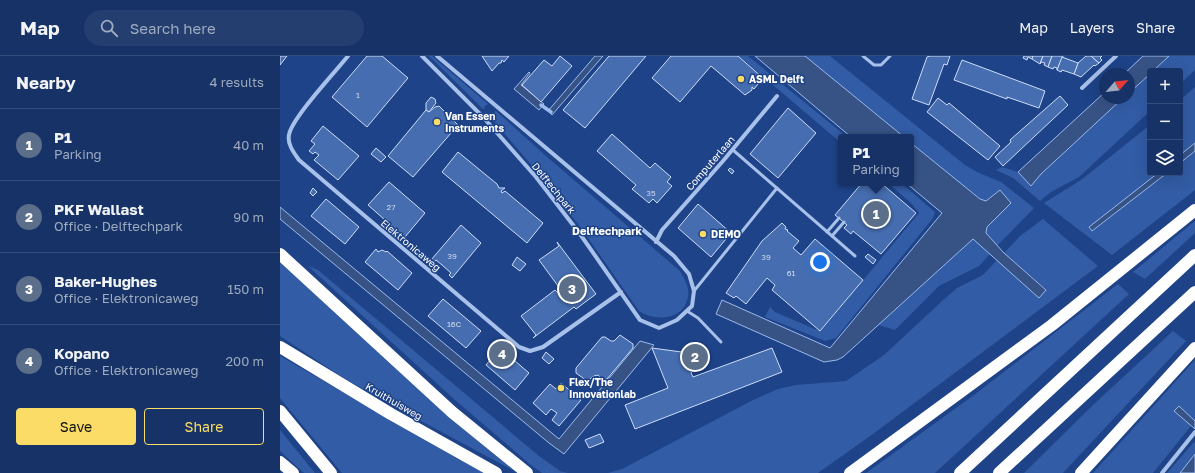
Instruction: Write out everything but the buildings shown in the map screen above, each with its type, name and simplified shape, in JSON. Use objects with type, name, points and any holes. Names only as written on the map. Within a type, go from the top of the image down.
[{"type":"highway","points":[[850,473],[1052,325],[1195,210]]},
{"type":"highway","points":[[280,254],[452,412],[527,473]]},
{"type":"highway","points":[[960,473],[1195,255]]},
{"type":"highway","points":[[999,473],[1195,292]]},
{"type":"highway","name":"Kruithuisweg","points":[[280,347],[391,414],[496,473]]},
{"type":"highway","points":[[1081,473],[1195,348]]},
{"type":"highway","points":[[280,411],[331,473]]},
{"type":"highway","points":[[280,462],[293,473]]},
{"type":"street","name":"Elektronicaweg","points":[[348,56],[294,122],[288,136],[291,148],[299,160],[519,347],[530,351],[543,347],[621,292]]},
{"type":"street","name":"Delftechpark","points":[[422,56],[483,117],[536,177],[580,234],[640,320],[659,328],[677,320],[687,311]]},
{"type":"street","name":"Delftechpark","points":[[437,56],[674,256],[689,274],[694,291]]},
{"type":"street","points":[[1082,88],[1116,56]]},
{"type":"street","name":"Computerlaan","points":[[656,242],[662,230],[733,150],[777,96]]},
{"type":"street","points":[[687,311],[692,306],[694,291]]},
{"type":"street","points":[[1162,473],[1195,432]]},
{"type":"lane","points":[[862,56],[874,65],[881,64],[890,56]]},
{"type":"lane","points":[[733,150],[856,256]]},
{"type":"lane","points":[[694,291],[777,188]]},
{"type":"lane","points":[[827,232],[839,218]]},
{"type":"lane","points":[[832,236],[844,222]]},
{"type":"lane","points":[[687,311],[698,318],[721,342]]},
{"type":"shaded area","points":[[429,56],[432,56],[488,104],[484,107],[485,109],[483,109]]},
{"type":"shaded area","points":[[595,56],[603,56],[552,115],[548,111]]},
{"type":"shaded area","points":[[739,56],[748,56],[843,134],[838,134],[838,140]]},
{"type":"shaded area","points":[[755,56],[805,56],[900,134],[847,134]]},
{"type":"shaded area","points":[[805,56],[830,56],[965,165],[979,173],[1001,182],[1034,208],[997,246],[986,233],[987,227],[1011,203],[1000,190],[986,201],[980,199],[914,145],[914,134],[900,134]]},
{"type":"shaded area","points":[[1143,56],[1169,56],[1156,68],[1147,68],[1147,77],[1135,88],[1135,68],[1130,68]]},
{"type":"shaded area","points":[[1169,56],[1195,56],[1195,70],[1183,81],[1183,68],[1156,68]]},
{"type":"shaded area","points":[[529,72],[530,73],[521,85],[544,104],[539,110],[514,89]]},
{"type":"shaded area","points":[[1147,77],[1147,114],[1079,177],[1051,192],[1040,201],[1013,178],[996,170],[1002,167],[1018,172],[1031,185],[1117,104],[1135,104],[1135,88]]},
{"type":"shaded area","points":[[1195,87],[1195,143],[1183,153],[1183,104],[1183,97]]},
{"type":"shaded area","points":[[1099,98],[1099,104],[1117,104],[1041,174],[1031,186],[1018,172]]},
{"type":"shaded area","points":[[496,111],[680,271],[688,290],[688,297],[681,310],[668,317],[653,317],[639,311],[581,228],[535,169],[490,117],[491,115],[493,116],[495,113],[494,112]]},
{"type":"shaded area","points":[[1147,127],[1147,176],[1154,176],[1089,227],[1093,231],[1163,176],[1183,176],[1183,161],[1195,151],[1195,190],[1112,255],[1044,203],[1081,180]]},
{"type":"shaded area","points":[[1195,143],[1195,151],[1183,161],[1183,153]]},
{"type":"shaded area","points":[[914,145],[980,199],[986,201],[1000,190],[1011,203],[987,227],[986,233],[1004,253],[1046,290],[1039,298],[973,239],[843,357],[837,360],[824,362],[716,314],[722,300],[830,348],[942,213],[910,186],[914,186]]},
{"type":"shaded area","points":[[1154,176],[1163,176],[1092,231],[1089,227]]},
{"type":"shaded area","points":[[891,186],[905,186],[935,212],[933,218],[836,338],[825,341],[765,317],[770,307],[775,312],[817,330],[825,326],[919,213],[912,204]]},
{"type":"shaded area","points":[[280,207],[559,439],[640,341],[654,345],[564,454],[280,219]]},
{"type":"shaded area","points":[[1043,219],[1098,266],[873,434],[818,473],[608,473],[622,469],[753,400],[778,389],[796,385],[846,381],[884,355],[957,288],[983,275],[997,260],[1039,298],[1046,289],[1004,253],[1020,236]]},
{"type":"shaded area","points":[[1195,221],[1195,233],[1145,279],[1133,272]]},
{"type":"shaded area","points":[[973,239],[990,254],[979,266],[939,286],[895,330],[878,325]]},
{"type":"shaded area","points":[[280,263],[456,422],[516,472],[384,401],[339,375],[280,336]]},
{"type":"shaded area","points":[[308,266],[318,270],[539,456],[560,471],[568,473],[542,473],[531,465],[455,400]]},
{"type":"shaded area","points":[[1118,284],[1129,294],[935,473],[866,473],[974,395]]},
{"type":"shaded area","points":[[1173,331],[1186,341],[1063,473],[1024,473],[1093,405]]},
{"type":"shaded area","points":[[280,356],[485,473],[342,473],[280,398]]},
{"type":"shaded area","points":[[1195,360],[1195,421],[1179,406],[1174,411],[1191,426],[1153,473],[1093,473]]},
{"type":"shaded area","points":[[1179,406],[1195,421],[1195,429],[1174,411]]},
{"type":"shaded area","points":[[280,430],[315,473],[304,473],[280,451]]},
{"type":"shaded area","points":[[1195,441],[1195,454],[1180,473],[1167,473]]},
{"type":"shaded area","points":[[1195,454],[1195,473],[1180,473]]},
{"type":"waterway","points":[[541,105],[551,112]]},
{"type":"place","name":"ASML Delft","points":[[741,79]]},
{"type":"place","name":"Van Essen Instruments","points":[[437,122]]},
{"type":"place","name":"P1","points":[[876,214]]},
{"type":"place","name":"DEMO","points":[[703,234]]},
{"type":"place","name":"Baker-Hughes","points":[[572,289]]},
{"type":"place","name":"Kopano","points":[[502,354]]},
{"type":"place","name":"PKF Wallast","points":[[695,357]]},
{"type":"place","name":"Flex/The Innovationlab","points":[[561,388]]},
{"type":"district","name":"Delftechpark","points":[[607,230]]}]
